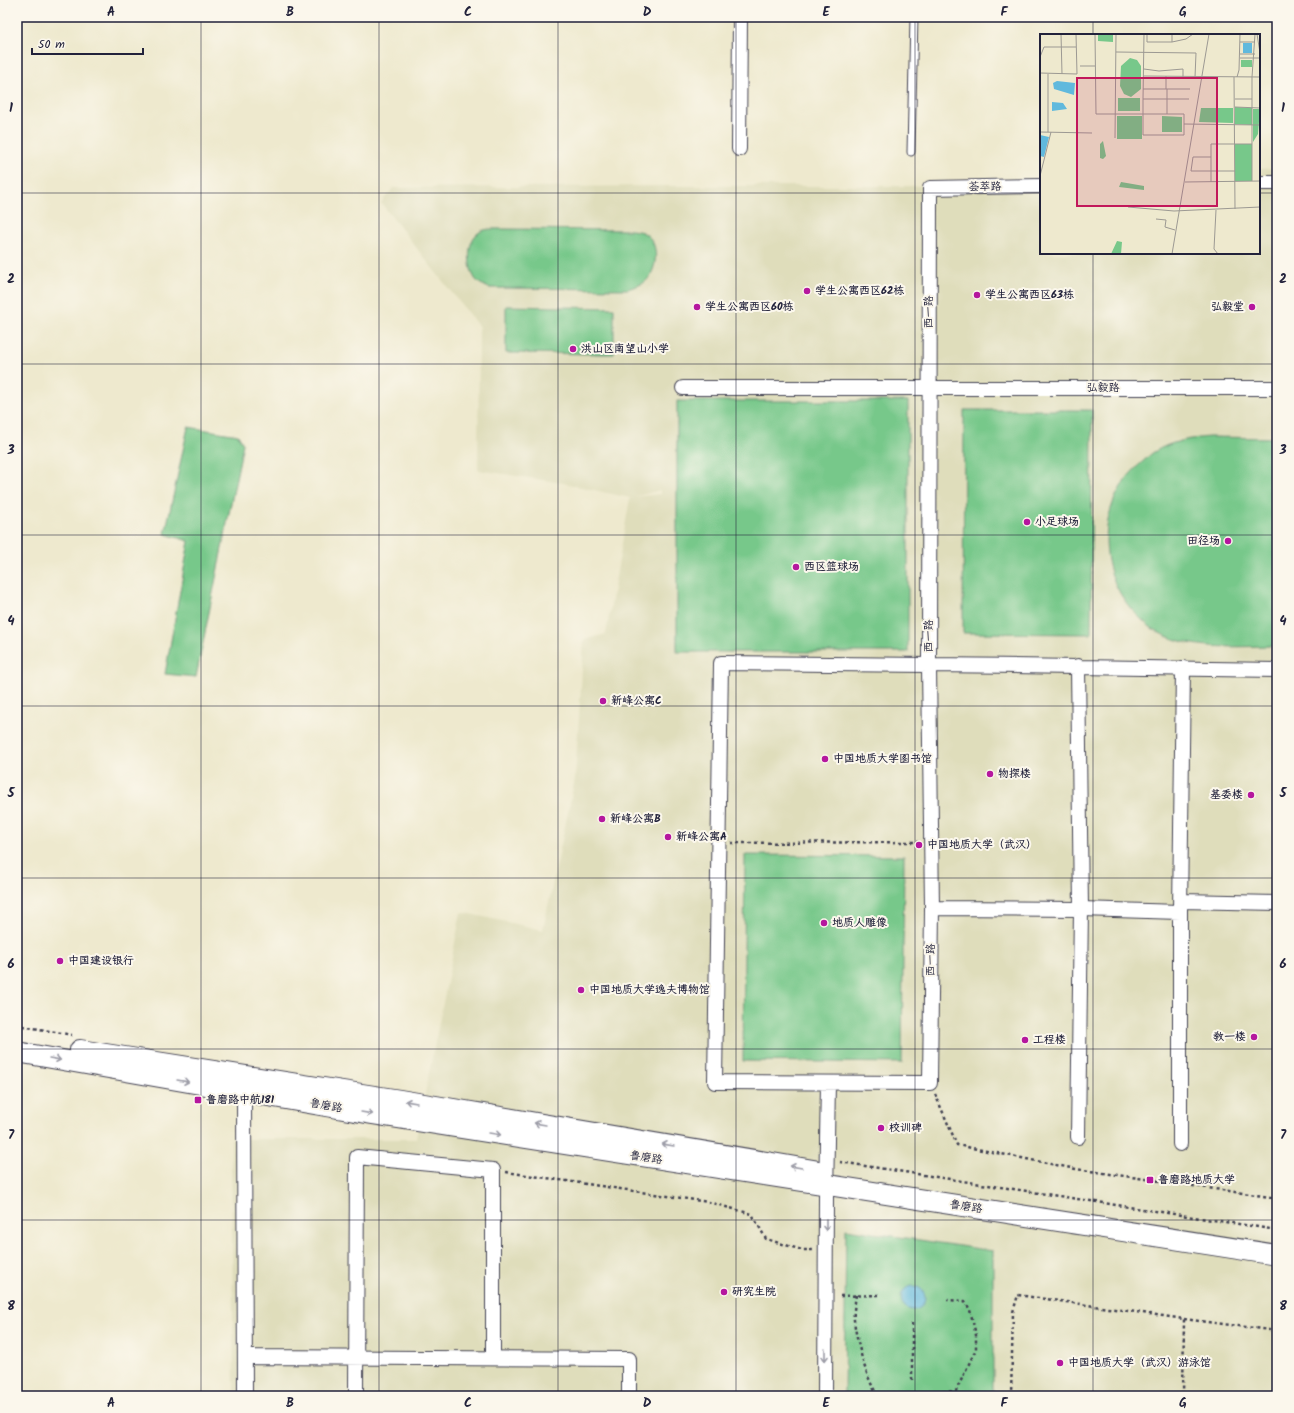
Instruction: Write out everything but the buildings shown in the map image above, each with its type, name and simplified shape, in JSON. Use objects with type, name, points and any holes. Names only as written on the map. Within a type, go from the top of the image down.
[{"type":"main road","name":"鲁磨路","points":[[17,1040],[392,1099],[827,1179],[1277,1255]]},
{"type":"main road","name":"鲁磨路","points":[[17,1052],[372,1114],[1277,1242]]},
{"type":"street","points":[[739,149],[740,17]]},
{"type":"street","points":[[1260,183],[1277,183]]},
{"type":"street","name":"荟萃路","points":[[930,188],[1040,186]]},
{"type":"street","name":"西一路","points":[[930,188],[929,665],[932,908],[930,1083]]},
{"type":"street","name":"弘毅路","points":[[683,388],[1277,388]]},
{"type":"street","points":[[930,1083],[716,1082],[721,663],[1078,666],[1277,670]]},
{"type":"street","points":[[1078,666],[1081,909],[1078,1137]]},
{"type":"street","points":[[1180,1144],[1183,668]]},
{"type":"street","points":[[932,908],[1081,909],[1277,903]]},
{"type":"street","points":[[825,1396],[828,1083]]},
{"type":"street","points":[[244,1092],[245,1396]]},
{"type":"street","points":[[356,1396],[357,1157],[493,1170],[493,1358]]},
{"type":"street","points":[[245,1357],[629,1359],[629,1396]]},
{"type":"lane","points":[[911,152],[914,17]]},
{"type":"path","points":[[719,843],[931,842]]},
{"type":"path","points":[[930,1083],[957,1145],[1076,1169],[1277,1198]]},
{"type":"path","points":[[493,1170],[708,1202],[752,1214],[766,1240],[802,1250],[826,1250]]},
{"type":"path","points":[[825,1296],[879,1295]]},
{"type":"path","points":[[1011,1396],[1012,1312],[1018,1295],[1277,1331]]},
{"type":"path","points":[[856,1296],[853,1319],[862,1359],[874,1389],[877,1395],[896,1393]]},
{"type":"path","points":[[947,1300],[965,1301],[970,1310],[976,1335],[976,1349],[956,1391]]},
{"type":"path","points":[[1183,1396],[1184,1319]]},
{"type":"path","points":[[912,1324],[912,1381]]},
{"type":"path","points":[[931,1393],[956,1391]]},
{"type":"path","points":[[956,1391],[958,1395]]},
{"type":"shaded area","name":"中国地质大学（武汉）","points":[[1277,168],[1277,1396],[234,1396],[231,1139],[416,1139],[461,912],[543,930],[575,779],[584,640],[606,634],[630,498],[563,483],[478,470],[479,327],[381,203],[393,188],[915,186],[1040,180],[1040,254],[1260,254],[1260,169]],"holes":[[[660,490],[660,494],[634,497]]]},
{"type":"green space","points":[[489,229],[630,230],[642,232],[652,241],[656,254],[654,267],[646,281],[628,289],[489,288],[479,283],[473,275],[469,257],[471,244],[473,238],[479,232]]},
{"type":"green space","points":[[506,306],[614,308],[614,354],[506,353]]},
{"type":"green space","points":[[677,401],[908,401],[908,652],[677,652]]},
{"type":"green space","name":"小足球场","points":[[964,410],[1092,410],[1091,634],[963,633]]},
{"type":"green space","points":[[188,427],[238,435],[243,444],[196,677],[165,674],[189,541],[165,534]]},
{"type":"green space","points":[[1209,437],[1277,438],[1277,646],[1207,646],[1179,641],[1166,636],[1152,628],[1139,617],[1125,600],[1114,581],[1108,561],[1106,540],[1108,519],[1115,499],[1125,480],[1149,456],[1161,448],[1180,441]]},
{"type":"green space","points":[[745,855],[904,856],[902,1063],[743,1061]]},
{"type":"green space","points":[[846,1229],[993,1251],[993,1396],[844,1396]]},
{"type":"water","points":[[913,1286],[922,1289],[925,1298],[922,1307],[913,1310],[904,1307],[901,1298],[904,1289]]},
{"type":"place","name":"学生公寓西区62栋","points":[[807,291]]},
{"type":"place","name":"学生公寓西区63栋","points":[[977,295]]},
{"type":"place","name":"学生公寓西区60栋","points":[[697,307]]},
{"type":"place","name":"弘毅堂","points":[[1252,307]]},
{"type":"place","name":"洪山区南望山小学","points":[[573,349]]},
{"type":"place","name":"小足球场","points":[[1027,522]]},
{"type":"place","name":"田径场","points":[[1228,541]]},
{"type":"place","name":"西区篮球场","points":[[796,567]]},
{"type":"place","name":"新峰公寓C","points":[[603,701]]},
{"type":"place","name":"中国地质大学图书馆","points":[[825,759]]},
{"type":"place","name":"物探楼","points":[[990,774]]},
{"type":"place","name":"基委楼","points":[[1251,795]]},
{"type":"place","name":"新峰公寓B","points":[[602,819]]},
{"type":"place","name":"新峰公寓A","points":[[668,837]]},
{"type":"place","name":"中国地质大学（武汉）","points":[[919,845]]},
{"type":"place","name":"地质人雕像","points":[[824,923]]},
{"type":"place","name":"中国建设银行","points":[[60,961]]},
{"type":"place","name":"中国地质大学逸夫博物馆","points":[[581,990]]},
{"type":"place","name":"教一楼","points":[[1254,1037]]},
{"type":"place","name":"工程楼","points":[[1025,1040]]},
{"type":"place","name":"鲁磨路中航181","points":[[198,1100]]},
{"type":"place","name":"校训碑","points":[[881,1128]]},
{"type":"place","name":"鲁磨路地质大学","points":[[1150,1180]]},
{"type":"place","name":"研究生院","points":[[724,1292]]},
{"type":"place","name":"中国地质大学（武汉）游泳馆","points":[[1060,1363]]}]
